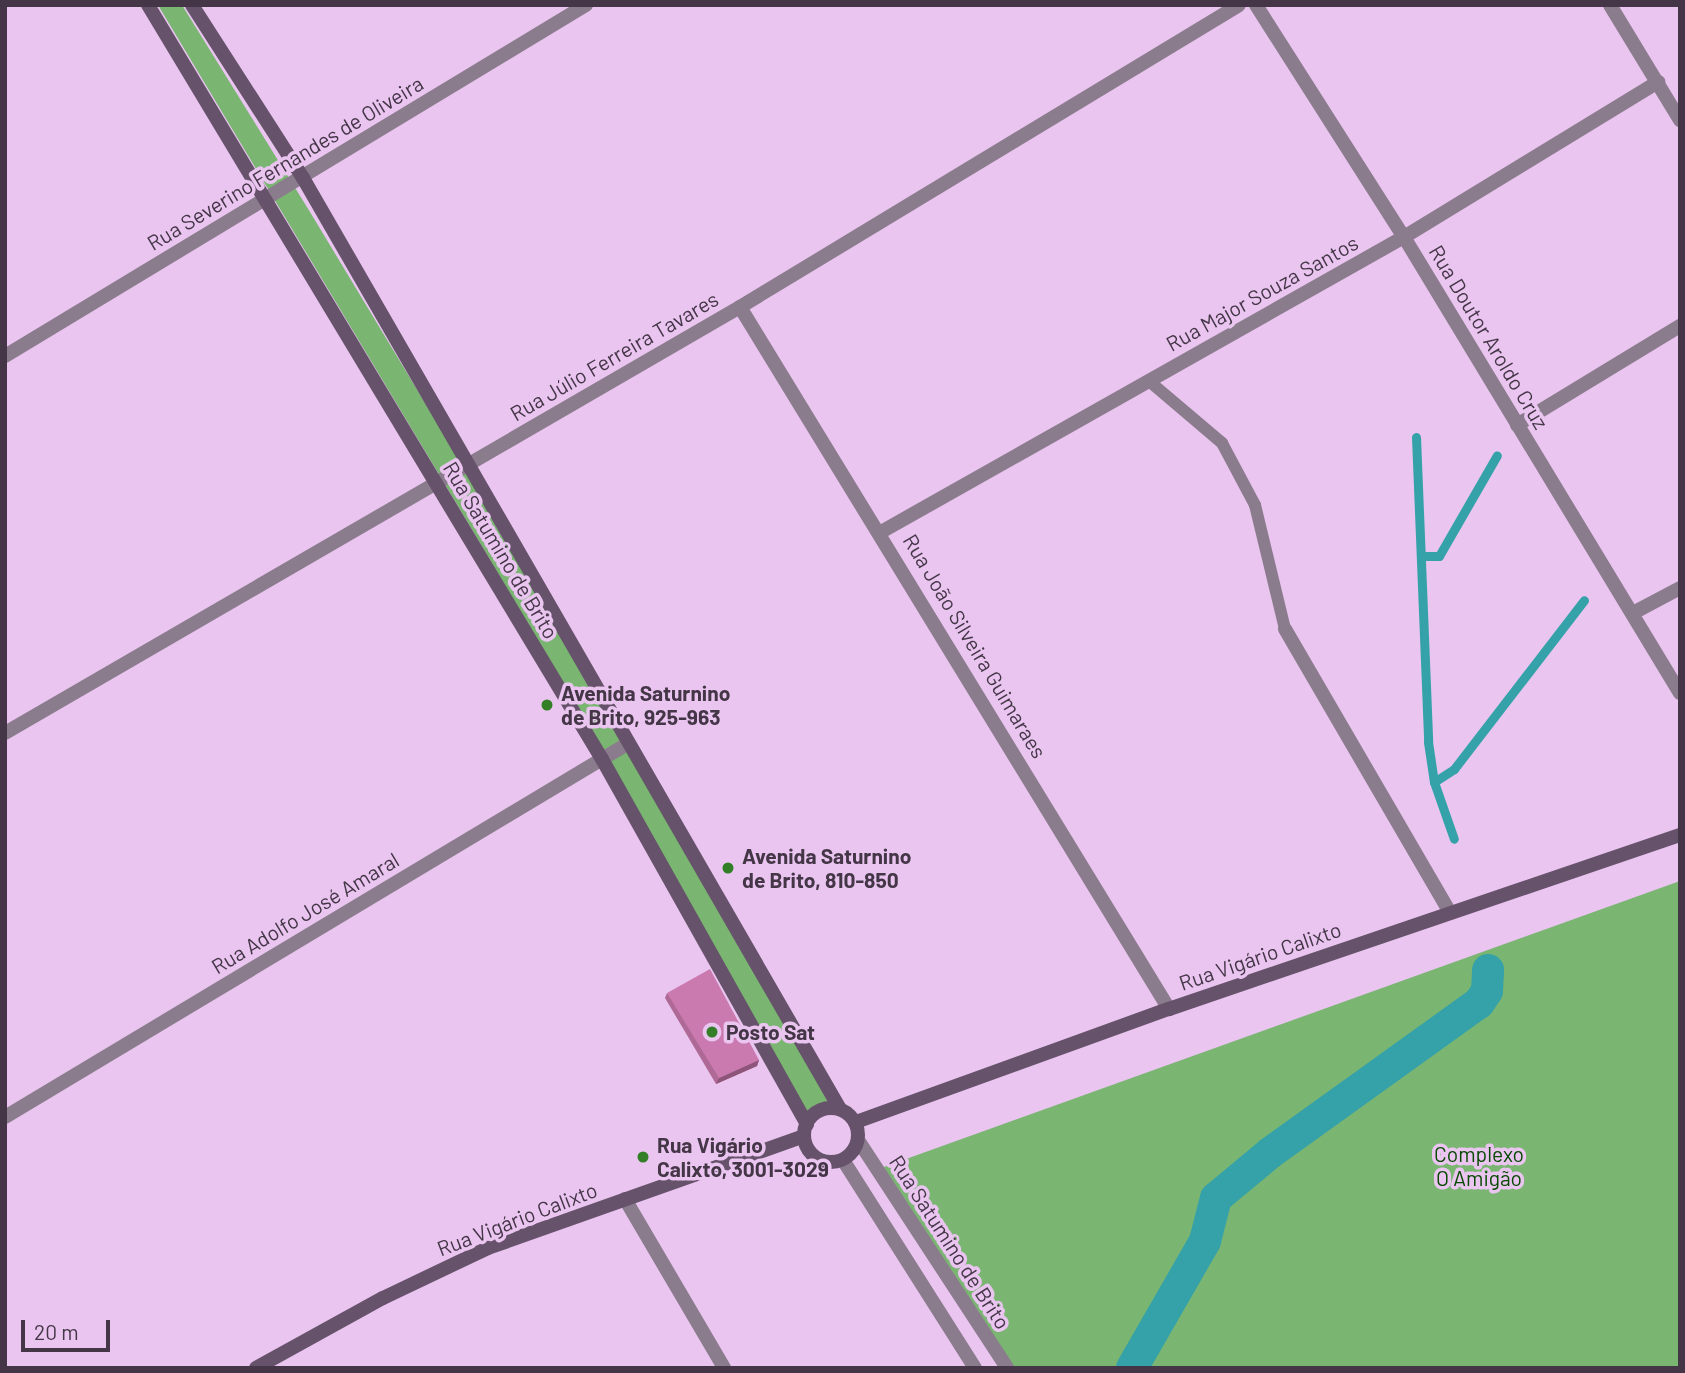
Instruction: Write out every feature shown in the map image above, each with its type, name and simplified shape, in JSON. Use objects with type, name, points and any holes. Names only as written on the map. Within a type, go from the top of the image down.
[{"type":"main road","name":"Rua Satumino de Brito","points":[[148,5],[262,200],[437,483],[602,760],[806,1130]]},
{"type":"main road","name":"Rua Satumino de Brito","points":[[192,5],[303,177],[469,464],[626,744],[838,1107]]},
{"type":"main road","name":"Rua Vigário Calixto","points":[[856,1122],[1169,1009],[1680,835]]},
{"type":"main road","points":[[838,1107],[856,1122],[858,1140],[843,1160],[818,1159],[806,1130],[816,1112],[838,1107]]},
{"type":"main road","name":"Rua Vigário Calixto","points":[[256,1368],[383,1298],[488,1248],[806,1130]]},
{"type":"street","name":"Rua Severino Fernandes de Oliveira","points":[[5,356],[586,5]]},
{"type":"street","name":"Rua Júlio Ferreira Tavares","points":[[5,733],[740,307],[1239,5]]},
{"type":"street","name":"Rua Doutor Aroldo Cruz","points":[[1256,5],[1404,237],[1680,693]]},
{"type":"street","points":[[1610,5],[1680,120]]},
{"type":"street","name":"Rua Major Souza Santos","points":[[881,532],[1404,237],[1658,82]]},
{"type":"street","name":"Rua João Silveira Guimaraes","points":[[740,307],[881,532],[1169,1009]]},
{"type":"street","points":[[1517,425],[1680,326]]},
{"type":"street","points":[[1633,612],[1680,588]]},
{"type":"street","points":[[1285,629],[1450,913]]},
{"type":"street","name":"Rua Adolfo José Amaral","points":[[5,1117],[626,744]]},
{"type":"street","name":"Rua Satumino de Brito","points":[[858,1140],[1007,1368]]},
{"type":"street","points":[[843,1160],[972,1367],[997,1352]]},
{"type":"street","points":[[625,1199],[724,1368]]},
{"type":"lane","points":[[1149,381],[1222,443],[1255,505],[1285,629]]},
{"type":"green space","points":[[158,5],[182,5],[310,212],[495,519],[830,1102],[808,1114],[486,553]]},
{"type":"green space","name":"Complexo O Amigão","points":[[1680,881],[1680,1368],[1003,1368],[881,1168]]},
{"type":"building","name":"Posto Sat","points":[[710,969],[759,1060],[719,1078],[667,993]]},
{"type":"waterway","points":[[1416,437],[1428,742],[1434,782],[1454,839]]},
{"type":"waterway","points":[[1422,556],[1439,556],[1497,455]]},
{"type":"waterway","points":[[1434,782],[1454,769],[1584,600]]},
{"type":"waterway","points":[[1132,1368],[1205,1241],[1216,1198],[1270,1153],[1479,1003],[1487,991],[1488,970]]},
{"type":"place","name":"Avenida Saturnino de Brito, 925-963","points":[[547,705]]},
{"type":"place","name":"Avenida Saturnino de Brito, 810-850","points":[[728,868]]},
{"type":"place","name":"Posto Sat","points":[[712,1032]]},
{"type":"place","name":"Rua Vigário Calixto, 3001-3029","points":[[643,1157]]}]
